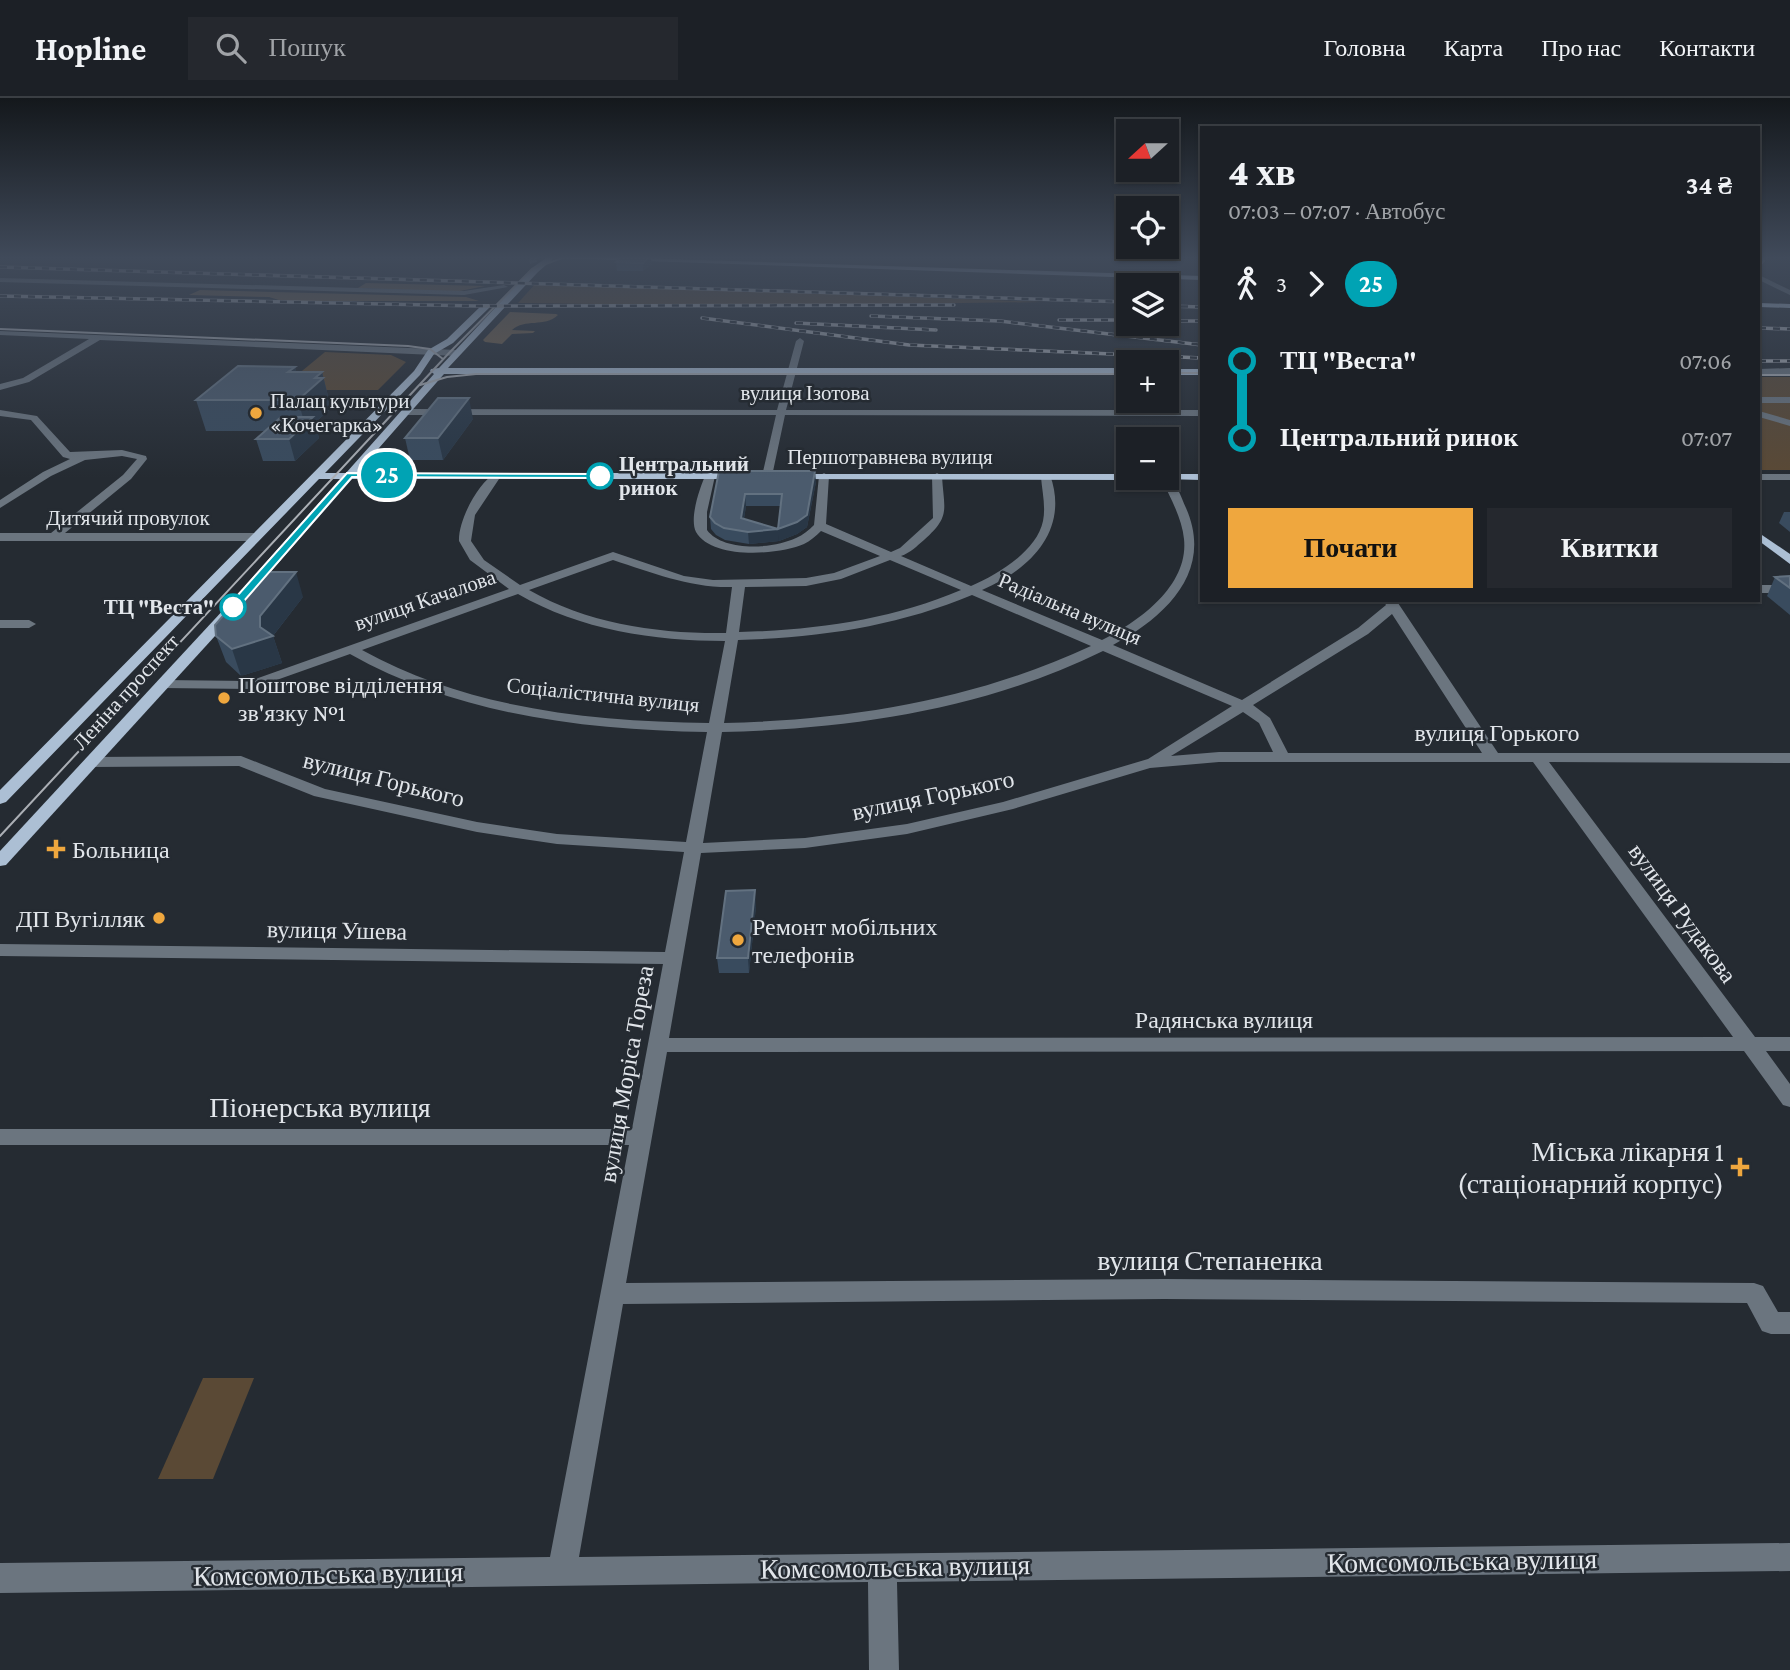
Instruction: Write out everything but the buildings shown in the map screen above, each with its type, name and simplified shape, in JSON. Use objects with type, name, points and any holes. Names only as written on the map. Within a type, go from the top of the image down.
[{"type":"main road","name":"Леніна проспект","points":[[0,799],[417,373],[434,350],[450,341],[460,331]]},
{"type":"main road","name":"Леніна проспект","points":[[0,861],[288,547],[475,331]]},
{"type":"main road","points":[[417,373],[1116,373]]},
{"type":"main road","points":[[1179,373],[1200,373]]},
{"type":"main road","name":"Першотравнева вулиця","points":[[316,476],[1116,477]]},
{"type":"main road","points":[[1179,477],[1200,477]]},
{"type":"main road","points":[[1762,541],[1790,560]]},
{"type":"street","points":[[0,333],[411,352],[425,354],[427,362]]},
{"type":"street","points":[[0,387],[26,380],[99,337]]},
{"type":"street","points":[[766,476],[800,341]]},
{"type":"street","points":[[411,352],[434,350],[457,353]]},
{"type":"street","points":[[1760,374],[1790,374]]},
{"type":"street","points":[[1760,400],[1790,400]]},
{"type":"street","name":"вулиця Ізотова","points":[[407,412],[1200,413]]},
{"type":"street","points":[[0,413],[34,418],[67,455],[82,457],[127,453],[141,456],[142,459],[127,477],[54,537]]},
{"type":"street","points":[[1760,414],[1790,423]]},
{"type":"street","points":[[0,505],[47,474],[82,457]]},
{"type":"street","points":[[496,476],[470,514],[465,529],[466,543],[471,553],[488,569],[517,590],[565,612],[629,629],[732,637],[787,634],[857,623],[940,604],[972,590],[1012,568],[1030,553],[1040,539],[1048,525],[1046,477]]},
{"type":"street","points":[[710,476],[700,526],[704,535],[729,547],[767,549],[799,541],[820,526],[824,476]]},
{"type":"street","points":[[739,585],[820,580],[892,556],[913,544],[939,518],[937,476]]},
{"type":"street","points":[[1760,478],[1790,477]]},
{"type":"street","name":"Соціалістична вулиця","points":[[350,649],[398,677],[507,707],[625,723],[715,728],[846,719],[925,706],[992,691],[1042,673],[1103,646],[1136,626],[1168,596],[1189,557],[1190,541],[1173,490]]},
{"type":"street","name":"Радіальна вулиця","points":[[820,526],[1245,706],[1265,721],[1282,756]]},
{"type":"street","name":"Дитячий провулок","points":[[0,537],[256,537]]},
{"type":"street","name":"вулиця Качалова","points":[[162,684],[251,685],[613,556],[682,579],[739,585]]},
{"type":"street","name":"вулиця Моріса Тореза","points":[[562,1571],[732,637],[739,585]]},
{"type":"street","points":[[1760,589],[1790,589]]},
{"type":"street","points":[[1149,763],[1363,631],[1391,603],[1492,756]]},
{"type":"street","points":[[0,624],[29,624]]},
{"type":"street","name":"вулиця Рудакова","points":[[1536,756],[1790,1099]]},
{"type":"street","name":"вулиця Горького","points":[[92,762],[241,761],[320,793],[477,827],[558,839],[694,848],[805,842],[907,830],[1019,803],[1149,763],[1219,757],[1790,758]]},
{"type":"street","name":"вулиця Ушева","points":[[0,950],[674,958]]},
{"type":"street","name":"Радянська вулиця","points":[[658,1045],[1790,1044]]},
{"type":"street","name":"Піонерська вулиця","points":[[0,1137],[641,1137]]},
{"type":"street","name":"вулиця Степаненка","points":[[612,1294],[1164,1289],[1754,1293],[1771,1323],[1790,1323]]},
{"type":"street","name":"Комсомольська вулиця","points":[[0,1578],[1790,1557]]},
{"type":"street","points":[[882,1567],[884,1670]]},
{"type":"shaded area","points":[[491,331],[535,331],[512,334],[502,344],[483,340]]},
{"type":"shaded area","points":[[325,352],[391,355],[406,362],[378,390],[307,390],[291,380]]},
{"type":"shaded area","points":[[1760,377],[1790,377],[1790,470],[1760,470]]},
{"type":"shaded area","points":[[203,1378],[254,1378],[213,1479],[158,1479]]},
{"type":"tram line","points":[[57,331],[408,346],[430,349],[443,359]]},
{"type":"tram line","points":[[0,836],[470,331]]},
{"type":"tram line","points":[[1179,373],[1200,373]]},
{"type":"tram line","points":[[420,385],[447,377],[476,374],[1116,374]]},
{"type":"tram line","points":[[1760,375],[1790,375]]},
{"type":"railway","points":[[804,331],[909,345],[1200,358]]},
{"type":"railway","points":[[1087,331],[1200,345]]},
{"type":"railway","points":[[1760,361],[1790,361]]},
{"type":"bus line","name":"25","points":[[233,607],[349,475],[600,476]]},
{"type":"place","name":"Палац культури «Кочегарка»","points":[[256,413]]},
{"type":"place","name":"Центральний ринок","points":[[600,476]]},
{"type":"place","name":"ТЦ \"Веста\"","points":[[233,607]]},
{"type":"place","name":"Поштове відділення зв'язку №1","points":[[224,698]]},
{"type":"place","name":"Больница","points":[[56,849]]},
{"type":"place","name":"ДП Вугілляк","points":[[159,918]]},
{"type":"place","name":"Ремонт мобільних телефонів","points":[[738,940]]},
{"type":"place","name":"Міська лікарня 1 (стаціонарний корпус)","points":[[1740,1167]]}]
